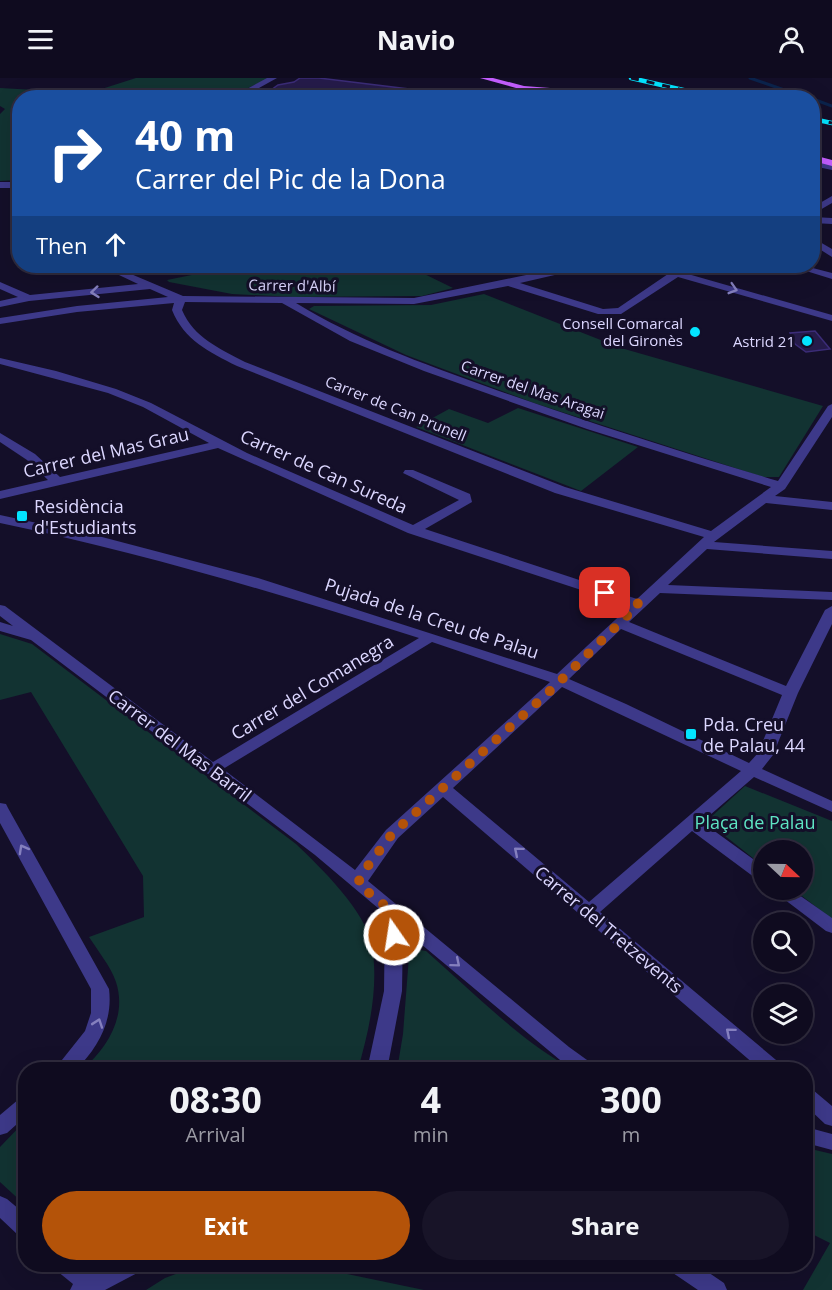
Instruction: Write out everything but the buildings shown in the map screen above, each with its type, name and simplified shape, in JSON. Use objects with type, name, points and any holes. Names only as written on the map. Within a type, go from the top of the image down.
[{"type":"main road","points":[[484,78],[531,90]]},
{"type":"main road","points":[[526,88],[551,90]]},
{"type":"street","points":[[250,90],[273,78]]},
{"type":"street","points":[[122,273],[180,299]]},
{"type":"street","name":"Carrer d'Albí","points":[[0,321],[77,309],[180,299],[414,301],[551,273]]},
{"type":"street","points":[[507,283],[602,312],[614,312],[621,311],[677,273],[832,318]]},
{"type":"street","points":[[0,285],[29,298]]},
{"type":"street","points":[[0,304],[29,298],[153,286]]},
{"type":"street","name":"Carrer de Can Prunell","points":[[180,299],[177,310],[186,329],[212,349],[241,364],[560,490],[708,540],[832,555]]},
{"type":"street","name":"Carrer del Mas Aragai","points":[[284,300],[324,323],[380,350],[451,377],[580,424],[781,486]]},
{"type":"street","name":"Carrer de Can Sureda","points":[[0,362],[52,373],[112,391],[147,405],[219,444],[413,530],[639,604]]},
{"type":"street","points":[[358,884],[361,875],[392,834],[708,540],[781,486],[832,408]]},
{"type":"street","points":[[0,437],[31,457],[58,482]]},
{"type":"street","name":"Carrer del Mas Grau","points":[[0,495],[219,444]]},
{"type":"street","points":[[409,473],[465,497],[466,502],[413,530]]},
{"type":"street","points":[[763,499],[832,506]]},
{"type":"street","name":"Pujada de la Creu de Palau","points":[[0,519],[96,539],[282,589],[559,681],[590,693],[751,771],[832,807]]},
{"type":"street","points":[[656,589],[832,596]]},
{"type":"street","points":[[589,912],[751,771],[765,755],[790,693],[832,610]]},
{"type":"street","name":"Carrer del Mas Barril","points":[[2,618],[40,640],[321,851],[358,884],[576,1062]]},
{"type":"street","points":[[619,623],[790,693]]},
{"type":"street","name":"Carrer del Comanegra","points":[[212,769],[431,637]]},
{"type":"street","name":"Carrer del Tretzevents","points":[[443,788],[766,1062]]},
{"type":"street","points":[[0,808],[100,989],[102,1007],[98,1026],[83,1050],[71,1062]]},
{"type":"street","points":[[692,823],[753,868]]},
{"type":"street","points":[[795,900],[832,927]]},
{"type":"street","points":[[379,1062],[393,991],[394,913]]},
{"type":"street","points":[[813,1101],[832,1118]]},
{"type":"street","points":[[0,1127],[18,1111]]},
{"type":"street","points":[[813,1137],[832,1142]]},
{"type":"street","points":[[0,1205],[18,1221]]},
{"type":"street","points":[[72,1272],[87,1288],[118,1272]]},
{"type":"street","points":[[690,1272],[716,1290]]},
{"type":"green space","points":[[136,78],[269,78],[244,90],[98,90]]},
{"type":"green space","points":[[0,88],[36,90],[12,90],[12,180],[0,181],[0,114],[5,109],[0,106]]},
{"type":"green space","points":[[202,273],[422,273],[453,288],[422,296],[294,297],[232,294],[167,280]]},
{"type":"green space","points":[[484,294],[621,348],[823,406],[779,477],[763,477],[534,403],[406,355],[309,309],[314,306],[431,305]]},
{"type":"green space","points":[[518,408],[638,447],[581,491],[416,427],[449,409],[488,423]]},
{"type":"green space","points":[[0,634],[32,644],[296,844],[318,865],[352,905],[368,933],[372,946],[374,993],[360,1062],[90,1062],[113,1030],[117,1019],[119,995],[114,976],[89,937],[144,917],[143,876],[31,692],[0,700]]},
{"type":"green space","name":"Plaça de Palau","points":[[745,786],[832,821],[832,919],[807,900],[813,900],[813,840],[753,840],[753,858],[710,824],[711,817]]},
{"type":"green space","points":[[414,949],[426,951],[514,1029],[560,1062],[398,1062],[403,1034],[409,956]]},
{"type":"green space","points":[[18,1128],[18,1199],[0,1182],[0,1147]]},
{"type":"green space","points":[[815,1150],[832,1154],[832,1290],[803,1290],[830,1243],[813,1234],[813,1155]]},
{"type":"green space","points":[[181,1272],[338,1272],[424,1290],[146,1290],[165,1278]]},
{"type":"waterway","points":[[750,78],[784,90]]},
{"type":"waterway","points":[[820,102],[832,106]]},
{"type":"railway","points":[[631,78],[683,90]]},
{"type":"railway","points":[[820,120],[832,123]]},
{"type":"place","name":"Consell Comarcal del Gironès","points":[[695,332]]},
{"type":"place","name":"Astrid 21","points":[[807,341]]},
{"type":"place","name":"Residència d'Estudiants","points":[[22,516]]},
{"type":"place","name":"Pda. Creu de Palau, 44","points":[[691,734]]},
{"type":"route","points":[[394,935],[394,913],[358,884],[361,875],[392,834],[551,690],[639,604],[605,593]]}]
